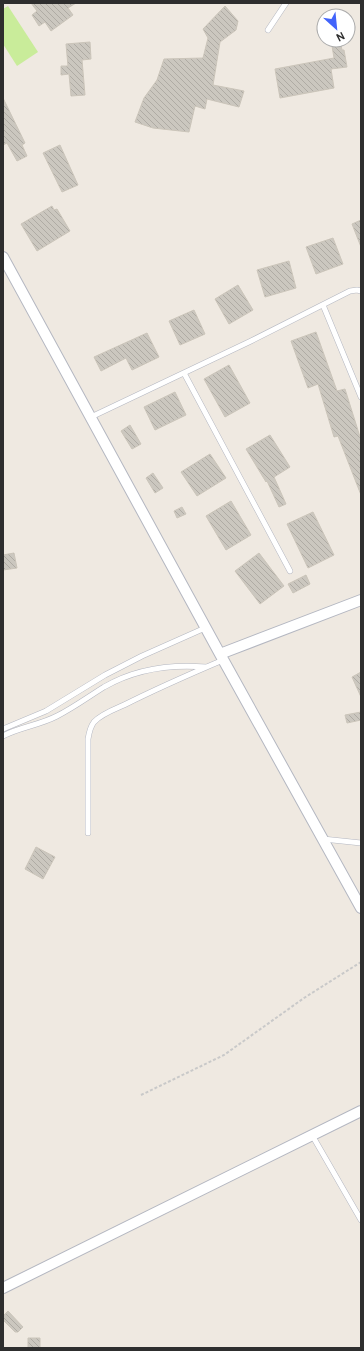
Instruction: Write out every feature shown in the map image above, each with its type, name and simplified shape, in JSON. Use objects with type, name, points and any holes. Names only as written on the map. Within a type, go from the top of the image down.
[{"type":"street","points":[[3,257],[205,628],[361,908]]},
{"type":"street","points":[[221,657],[361,600]]},
{"type":"street","points":[[3,1288],[361,1111]]},
{"type":"lane","points":[[268,30],[286,3]]},
{"type":"lane","points":[[90,417],[184,373],[350,291],[361,291]]},
{"type":"lane","points":[[323,305],[361,397]]},
{"type":"lane","points":[[184,373],[290,572]]},
{"type":"lane","points":[[3,729],[46,711],[105,675],[142,656],[205,628]]},
{"type":"lane","points":[[88,833],[88,739],[94,722],[114,709],[207,667],[221,657]]},
{"type":"lane","points":[[3,736],[49,720],[121,678],[174,665],[207,667]]},
{"type":"lane","points":[[323,839],[361,843]]},
{"type":"lane","points":[[312,1135],[361,1220]]},
{"type":"path","points":[[141,1095],[224,1055],[304,998],[361,962]]},
{"type":"green space","points":[[8,6],[38,52],[17,66],[3,44],[3,9]]},
{"type":"building","points":[[31,3],[76,3],[68,8],[73,15],[51,31],[45,22],[39,26],[32,15],[37,11]]},
{"type":"building","points":[[225,6],[238,21],[236,30],[220,42],[213,85],[244,91],[239,107],[207,99],[205,109],[195,106],[189,132],[153,128],[135,122],[144,98],[157,80],[164,59],[203,58],[208,38],[203,29]]},
{"type":"building","points":[[90,42],[91,59],[82,60],[85,95],[71,96],[69,74],[61,75],[61,66],[68,66],[66,44]]},
{"type":"building","points":[[332,48],[342,48],[342,50],[344,50],[347,67],[331,69],[334,88],[280,98],[275,69],[334,58]]},
{"type":"building","points":[[3,98],[25,143],[22,145],[27,156],[17,161],[7,143],[3,145]]},
{"type":"building","points":[[60,145],[78,185],[62,192],[43,153]]},
{"type":"building","points":[[52,206],[54,210],[57,209],[70,231],[37,251],[21,224]]},
{"type":"building","points":[[361,220],[361,247],[352,224]]},
{"type":"building","points":[[333,238],[343,264],[316,274],[306,247]]},
{"type":"building","points":[[289,261],[296,288],[265,297],[257,270]]},
{"type":"building","points":[[238,285],[253,310],[229,324],[215,299]]},
{"type":"building","points":[[194,310],[205,334],[180,345],[169,321]]},
{"type":"building","points":[[316,332],[337,391],[345,389],[361,440],[361,495],[338,436],[334,437],[318,384],[308,388],[291,341]]},
{"type":"building","points":[[147,333],[159,357],[132,370],[126,358],[101,371],[94,357]]},
{"type":"building","points":[[229,365],[250,403],[225,417],[204,379]]},
{"type":"building","points":[[175,392],[186,415],[155,430],[144,407]]},
{"type":"building","points":[[130,425],[141,444],[132,449],[121,431]]},
{"type":"building","points":[[270,435],[290,467],[274,477],[286,504],[279,507],[267,481],[266,482],[246,449]]},
{"type":"building","points":[[210,454],[226,478],[197,496],[181,472]]},
{"type":"building","points":[[153,473],[163,488],[155,493],[146,478]]},
{"type":"building","points":[[231,501],[251,535],[226,550],[206,516]]},
{"type":"building","points":[[182,507],[186,514],[177,518],[174,511]]},
{"type":"building","points":[[313,512],[334,555],[308,568],[287,524]]},
{"type":"building","points":[[14,553],[17,568],[3,570],[3,555]]},
{"type":"building","points":[[259,553],[284,586],[260,604],[235,571]]},
{"type":"building","points":[[306,575],[310,584],[293,593],[288,584]]},
{"type":"building","points":[[361,672],[361,697],[352,677]]},
{"type":"building","points":[[361,712],[361,720],[347,723],[345,715]]},
{"type":"building","points":[[36,847],[55,857],[43,879],[25,869]]},
{"type":"building","points":[[8,1311],[23,1327],[18,1332],[15,1332],[3,1320],[3,1316]]},
{"type":"building","points":[[28,1338],[40,1338],[40,1348],[28,1348]]}]
